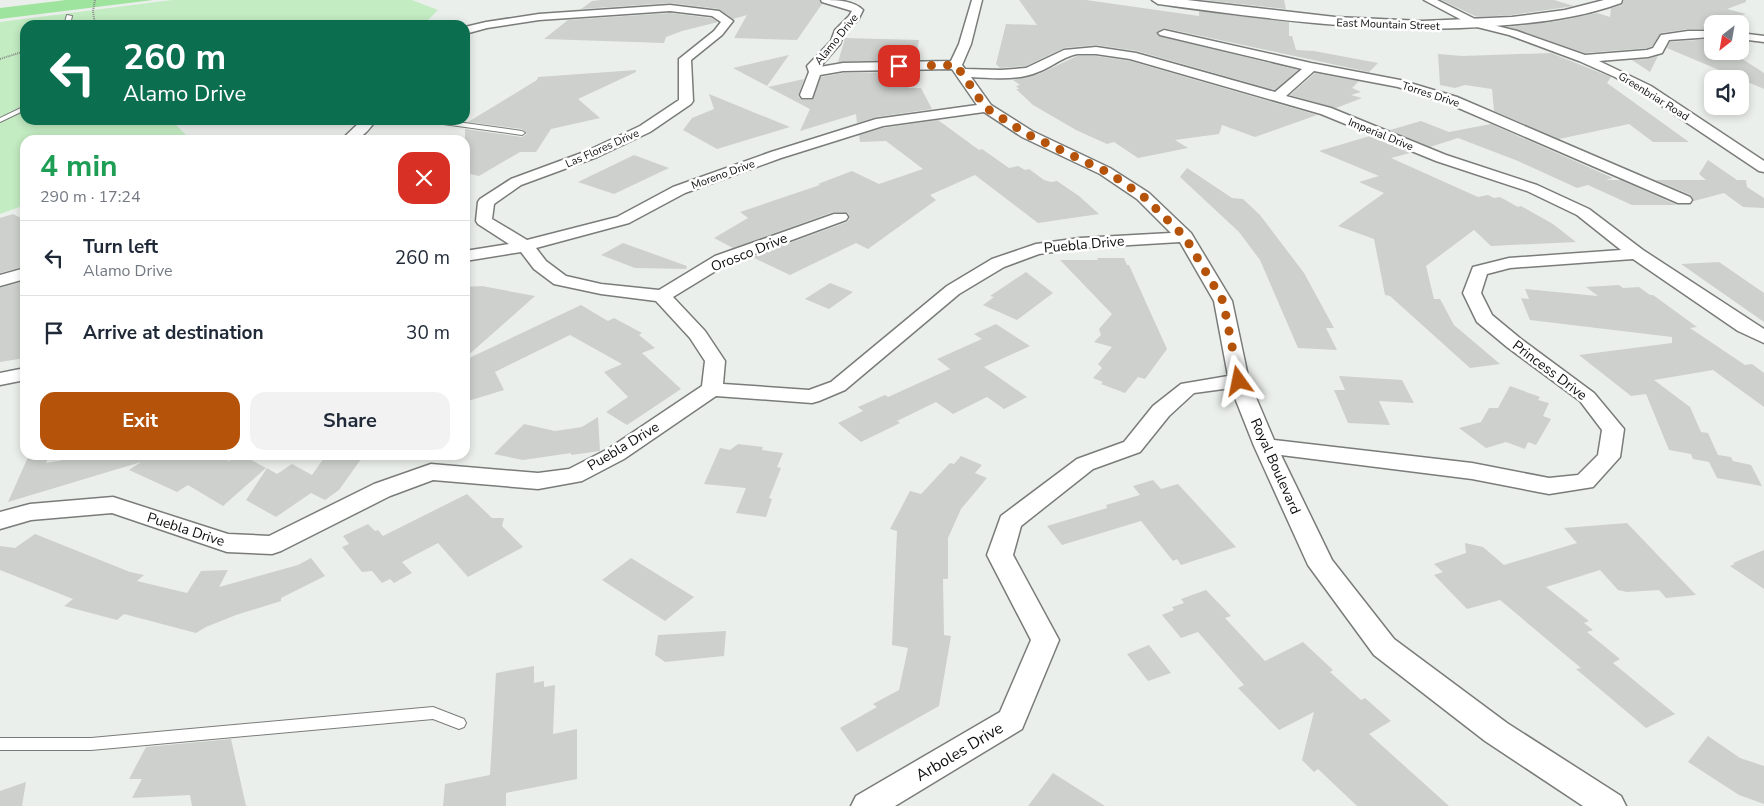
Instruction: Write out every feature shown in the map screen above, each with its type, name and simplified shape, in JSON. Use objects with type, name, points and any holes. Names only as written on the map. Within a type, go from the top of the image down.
[{"type":"street","name":"Alamo Drive","points":[[807,95],[815,72],[813,66],[836,42],[839,32],[854,18],[858,10],[841,2],[826,0]]},
{"type":"street","points":[[958,69],[977,0]]},
{"type":"street","name":"East Mountain Street","points":[[1158,0],[1317,21],[1424,26],[1478,24],[1556,16],[1588,10],[1616,0]]},
{"type":"street","name":"Greenbriar Road","points":[[1429,0],[1478,24],[1582,58],[1619,74],[1646,89],[1764,168]]},
{"type":"street","name":"Las Flores Drive","points":[[470,30],[486,25],[539,17],[670,8],[715,13],[727,21],[718,33],[685,59],[686,101],[645,129],[592,154],[516,182],[486,202],[484,221],[525,246],[540,266],[560,280],[601,289],[662,296]]},
{"type":"street","name":"Torres Drive","points":[[1164,33],[1311,67],[1400,84],[1452,100],[1684,200]]},
{"type":"street","points":[[1582,58],[1648,53],[1658,50],[1665,37],[1704,34]]},
{"type":"street","points":[[1749,37],[1764,39]]},
{"type":"street","name":"Imperial Drive","points":[[958,69],[1025,72],[1040,68],[1060,55],[1082,51],[1104,51],[1132,56],[1277,96],[1326,112],[1441,158],[1532,188],[1583,212],[1637,254],[1764,337]]},
{"type":"street","name":"Alamo Drive","points":[[815,72],[843,67],[958,69]]},
{"type":"street","points":[[1277,96],[1311,67]]},
{"type":"street","name":"Royal Boulevard","points":[[958,69],[986,108],[1027,134],[1105,171],[1143,196],[1185,237],[1223,301],[1239,381],[1265,446],[1322,565],[1384,648],[1496,732],[1610,806]]},
{"type":"street","name":"Moreno Drive","points":[[470,255],[525,246],[623,220],[679,190],[776,155],[881,122],[986,108]]},
{"type":"street","points":[[355,135],[365,125]]},
{"type":"street","name":"Orosco Drive","points":[[662,296],[721,260],[840,217]]},
{"type":"street","name":"Puebla Drive","points":[[0,521],[30,512],[113,505],[227,543],[272,545],[382,490],[431,472],[538,481],[574,476],[616,454],[712,389],[812,397],[838,386],[953,290],[998,262],[1036,249],[1080,243],[1185,237]]},
{"type":"street","name":"Princess Drive","points":[[1265,446],[1472,471],[1549,486],[1585,482],[1609,457],[1613,429],[1587,397],[1514,344],[1484,318],[1472,293],[1479,272],[1509,263],[1637,254]]},
{"type":"street","points":[[0,281],[20,275]]},
{"type":"street","points":[[662,296],[698,335],[714,361],[712,389]]},
{"type":"street","points":[[0,379],[20,375]]},
{"type":"street","name":"Arboles Drive","points":[[868,806],[1012,720],[1045,640],[1000,555],[1010,522],[1085,464],[1132,447],[1162,411],[1188,388],[1239,381]]},
{"type":"lane","points":[[68,20],[69,16]]},
{"type":"lane","points":[[0,120],[20,110]]},
{"type":"lane","points":[[468,125],[522,132]]},
{"type":"lane","points":[[0,744],[91,744],[433,713],[458,723]]},
{"type":"path","points":[[94,20],[93,11],[95,0]]},
{"type":"path","points":[[87,12],[93,11]]},
{"type":"path","points":[[0,59],[20,53]]},
{"type":"shaded area","points":[[66,0],[153,0],[0,19],[0,8]]},
{"type":"shaded area","points":[[172,0],[412,0],[438,10],[428,20],[20,20],[20,125],[176,125],[186,135],[20,135],[20,207],[0,214],[0,22]]},
{"type":"building","points":[[819,0],[822,4],[797,40],[734,38],[747,15],[733,19],[719,9],[670,3],[581,9],[592,1]]},
{"type":"building","points":[[1019,0],[1086,0],[1199,16],[1199,11],[1289,22],[1289,36],[1292,36],[1296,50],[1314,51],[1378,63],[1369,72],[1164,28],[1156,33],[1159,36],[1298,70],[1275,90],[1137,51],[1096,45],[1064,48],[1026,66],[1000,68],[996,64],[1006,24],[1037,25]]},
{"type":"building","points":[[1203,0],[1284,0],[1286,9]]},
{"type":"building","points":[[1441,0],[1554,0],[1574,6],[1512,15],[1477,17]]},
{"type":"building","points":[[1624,0],[1746,0],[1746,2],[1727,9],[1746,14],[1704,15],[1704,24],[1702,25],[1704,29],[1661,33],[1652,46],[1647,48],[1585,53],[1508,27],[1559,21],[1597,13],[1610,17],[1611,8],[1622,5]]},
{"type":"building","points":[[670,13],[711,18],[718,22],[666,37],[664,43],[544,39],[568,20]]},
{"type":"building","points":[[845,38],[919,40],[915,60],[838,62]]},
{"type":"building","points":[[1704,40],[1704,60],[1744,60],[1764,73],[1764,89],[1749,83],[1749,70],[1719,70],[1667,48],[1670,42]]},
{"type":"building","points":[[1551,53],[1611,77],[1607,83],[1689,142],[1653,142],[1629,124],[1559,139],[1494,111],[1492,89],[1465,85],[1455,88],[1440,85],[1438,54],[1462,56]]},
{"type":"building","points":[[789,55],[767,86],[733,68]]},
{"type":"building","points":[[1077,56],[1096,56],[1130,61],[1317,115],[1255,137],[1222,125],[1219,134],[1175,140],[1188,148],[1138,158],[1114,142],[1107,144],[1076,130],[1033,105],[1016,89],[1019,89],[1016,86],[1020,85],[1013,80],[1039,74]]},
{"type":"building","points":[[1658,56],[1650,72],[1632,60],[1648,59]]},
{"type":"building","points":[[636,70],[636,72],[578,99],[600,118],[551,129],[536,152],[520,152],[479,176],[470,174],[470,135],[465,135],[465,129],[522,137],[527,134],[522,129],[470,121],[537,80],[538,77]]},
{"type":"building","points":[[912,72],[908,88],[921,88],[932,109],[876,117],[857,123],[856,114],[800,131],[810,109],[768,87],[804,79],[798,96],[802,100],[812,100],[821,77],[843,73]]},
{"type":"building","points":[[1315,73],[1359,81],[1352,88],[1361,92],[1351,95],[1362,98],[1336,108],[1290,95]]},
{"type":"building","points":[[709,94],[790,127],[717,149],[683,130],[692,118],[714,109]]},
{"type":"building","points":[[938,120],[979,150],[982,149],[1009,168],[1018,166],[1025,170],[1029,169],[1044,180],[1057,181],[1079,196],[1099,214],[1038,223],[975,175],[930,195],[936,200],[868,249],[856,243],[790,275],[752,257],[847,222],[850,218],[848,213],[833,212],[733,248],[714,238],[748,218],[740,212],[820,185],[818,184],[852,171],[879,184],[923,169],[886,141],[860,142],[859,135],[883,128]]},
{"type":"building","points":[[1421,121],[1449,132],[1491,124],[1613,178],[1606,180],[1621,180],[1677,205],[1632,205],[1588,185],[1577,188],[1518,161],[1458,138],[1430,147],[1390,130]]},
{"type":"building","points":[[1370,136],[1410,153],[1391,158],[1478,197],[1488,195],[1494,198],[1500,197],[1518,207],[1521,206],[1553,224],[1576,242],[1491,246],[1474,230],[1426,266],[1434,299],[1440,299],[1454,325],[1500,364],[1470,368],[1390,296],[1385,295],[1374,239],[1338,226],[1384,193],[1359,182],[1379,176],[1319,151]]},
{"type":"building","points":[[634,155],[669,168],[614,194],[578,182]]},
{"type":"building","points":[[1708,160],[1737,180],[1746,180],[1747,187],[1764,198],[1764,208],[1743,207],[1724,193],[1694,201],[1691,195],[1655,180],[1706,180],[1699,174]]},
{"type":"building","points":[[1187,168],[1232,198],[1243,199],[1260,215],[1304,273],[1334,328],[1326,328],[1337,350],[1298,348],[1260,260],[1239,232],[1180,177]]},
{"type":"building","points":[[13,214],[20,218],[20,267],[0,273],[0,218]]},
{"type":"building","points":[[623,243],[687,266],[686,269],[635,268],[601,255]]},
{"type":"building","points":[[1097,258],[1124,258],[1127,265],[1129,265],[1167,349],[1145,379],[1138,377],[1125,393],[1101,384],[1103,382],[1093,378],[1102,368],[1098,364],[1112,347],[1094,342],[1101,335],[1099,329],[1112,314],[1060,260],[1098,260]]},
{"type":"building","points":[[1719,262],[1764,293],[1764,322],[1681,264]]},
{"type":"building","points":[[1026,272],[1053,293],[1017,320],[983,305],[994,297],[990,296]]},
{"type":"building","points":[[20,282],[20,359],[0,362],[0,288]]},
{"type":"building","points":[[830,283],[853,292],[829,309],[805,299]]},
{"type":"building","points":[[1619,285],[1623,288],[1639,287],[1653,295],[1697,327],[1690,328],[1745,365],[1752,364],[1764,373],[1764,407],[1713,370],[1654,380],[1690,407],[1701,432],[1708,433],[1718,455],[1731,457],[1733,461],[1751,465],[1762,486],[1717,478],[1709,462],[1693,459],[1691,454],[1669,450],[1646,394],[1631,396],[1579,355],[1672,343],[1672,337],[1530,320],[1521,298],[1529,299],[1525,289],[1598,296],[1586,287]]},
{"type":"building","points":[[482,286],[535,296],[470,354],[470,287]]},
{"type":"building","points":[[581,305],[608,321],[614,318],[642,333],[639,335],[655,348],[642,353],[681,389],[627,425],[606,412],[628,397],[604,372],[622,364],[570,335],[495,372],[504,390],[470,400],[470,358]]},
{"type":"building","points":[[996,324],[1030,346],[984,367],[1027,397],[1004,409],[987,397],[953,414],[936,402],[897,421],[900,423],[861,442],[838,423],[863,411],[858,407],[885,395],[888,397],[950,369],[937,359],[982,339],[974,334]]},
{"type":"building","points":[[1339,376],[1402,380],[1414,403],[1379,401],[1390,425],[1348,423],[1334,390],[1345,390]]},
{"type":"building","points":[[1510,386],[1540,397],[1538,400],[1549,403],[1543,416],[1551,419],[1536,445],[1528,442],[1525,449],[1506,442],[1486,448],[1459,428],[1481,422],[1489,408],[1498,408]]},
{"type":"building","points":[[598,417],[600,451],[523,460],[494,454],[524,424],[555,431],[582,427]]},
{"type":"building","points":[[738,444],[763,447],[762,450],[783,453],[777,467],[781,468],[769,498],[772,499],[766,517],[736,513],[746,488],[704,484],[720,448],[730,450]]},
{"type":"building","points":[[961,456],[982,465],[975,473],[987,478],[961,509],[948,538],[948,579],[943,579],[944,635],[951,636],[939,706],[857,752],[840,728],[877,707],[873,704],[899,690],[908,648],[892,645],[897,531],[890,529],[910,491],[921,494],[950,463],[954,464]]},
{"type":"building","points":[[27,460],[47,460],[46,463],[63,460],[251,460],[266,468],[223,506],[188,485],[177,492],[129,470],[141,462],[8,502]]},
{"type":"building","points":[[322,460],[360,460],[339,490],[325,500],[311,493],[276,517],[246,500],[267,468],[277,474],[292,464],[312,475]]},
{"type":"building","points":[[1153,480],[1161,489],[1178,484],[1236,547],[1181,565],[1177,559],[1173,561],[1141,521],[1062,545],[1047,526],[1107,508],[1106,505],[1140,495],[1133,486]]},
{"type":"building","points":[[467,494],[492,518],[504,518],[502,526],[523,547],[468,577],[438,543],[402,562],[412,573],[394,583],[390,579],[382,583],[372,571],[362,572],[342,547],[349,544],[343,536],[368,524],[375,531],[378,530],[383,536]]},
{"type":"building","points":[[1627,523],[1696,595],[1666,598],[1659,590],[1627,592],[1618,590],[1600,570],[1546,587],[1589,621],[1584,623],[1593,630],[1587,632],[1620,659],[1613,663],[1675,714],[1646,728],[1576,669],[1581,668],[1500,600],[1467,609],[1434,575],[1443,572],[1434,564],[1466,553],[1465,543],[1483,547],[1504,565],[1577,543],[1564,528]]},
{"type":"building","points":[[35,534],[130,572],[144,575],[137,581],[187,593],[201,571],[228,570],[219,587],[298,565],[311,558],[325,576],[281,598],[281,601],[236,615],[196,633],[124,614],[117,620],[64,606],[73,599],[0,570],[0,546],[15,548]]},
{"type":"building","points":[[1764,550],[1764,589],[1730,566]]},
{"type":"building","points":[[631,558],[694,597],[665,621],[602,580]]},
{"type":"building","points":[[1206,590],[1231,616],[1225,618],[1265,661],[1303,642],[1333,670],[1330,672],[1361,700],[1365,698],[1391,721],[1369,734],[1449,806],[1357,806],[1318,769],[1314,772],[1302,760],[1314,712],[1279,730],[1238,688],[1244,685],[1198,632],[1181,638],[1162,615],[1174,610],[1172,607],[1184,603],[1181,599]]},
{"type":"building","points":[[726,631],[724,656],[665,662],[655,655],[658,635]]},
{"type":"building","points":[[1149,645],[1171,673],[1148,681],[1127,654]]},
{"type":"building","points":[[534,666],[534,683],[544,681],[544,687],[555,685],[553,734],[577,729],[577,779],[506,793],[506,806],[443,806],[445,784],[490,775],[496,673]]},
{"type":"building","points":[[1708,736],[1740,758],[1764,766],[1764,804],[1739,795],[1688,762]]},
{"type":"building","points":[[231,739],[246,806],[192,806],[190,795],[132,798],[142,779],[129,779],[146,747]]},
{"type":"building","points":[[1053,773],[1105,806],[1028,806]]},
{"type":"building","points":[[26,782],[22,806],[0,806],[0,791]]},
{"type":"route","points":[[899,66],[956,65],[986,108],[1027,134],[1105,171],[1143,196],[1185,237],[1223,301],[1239,381]]}]
